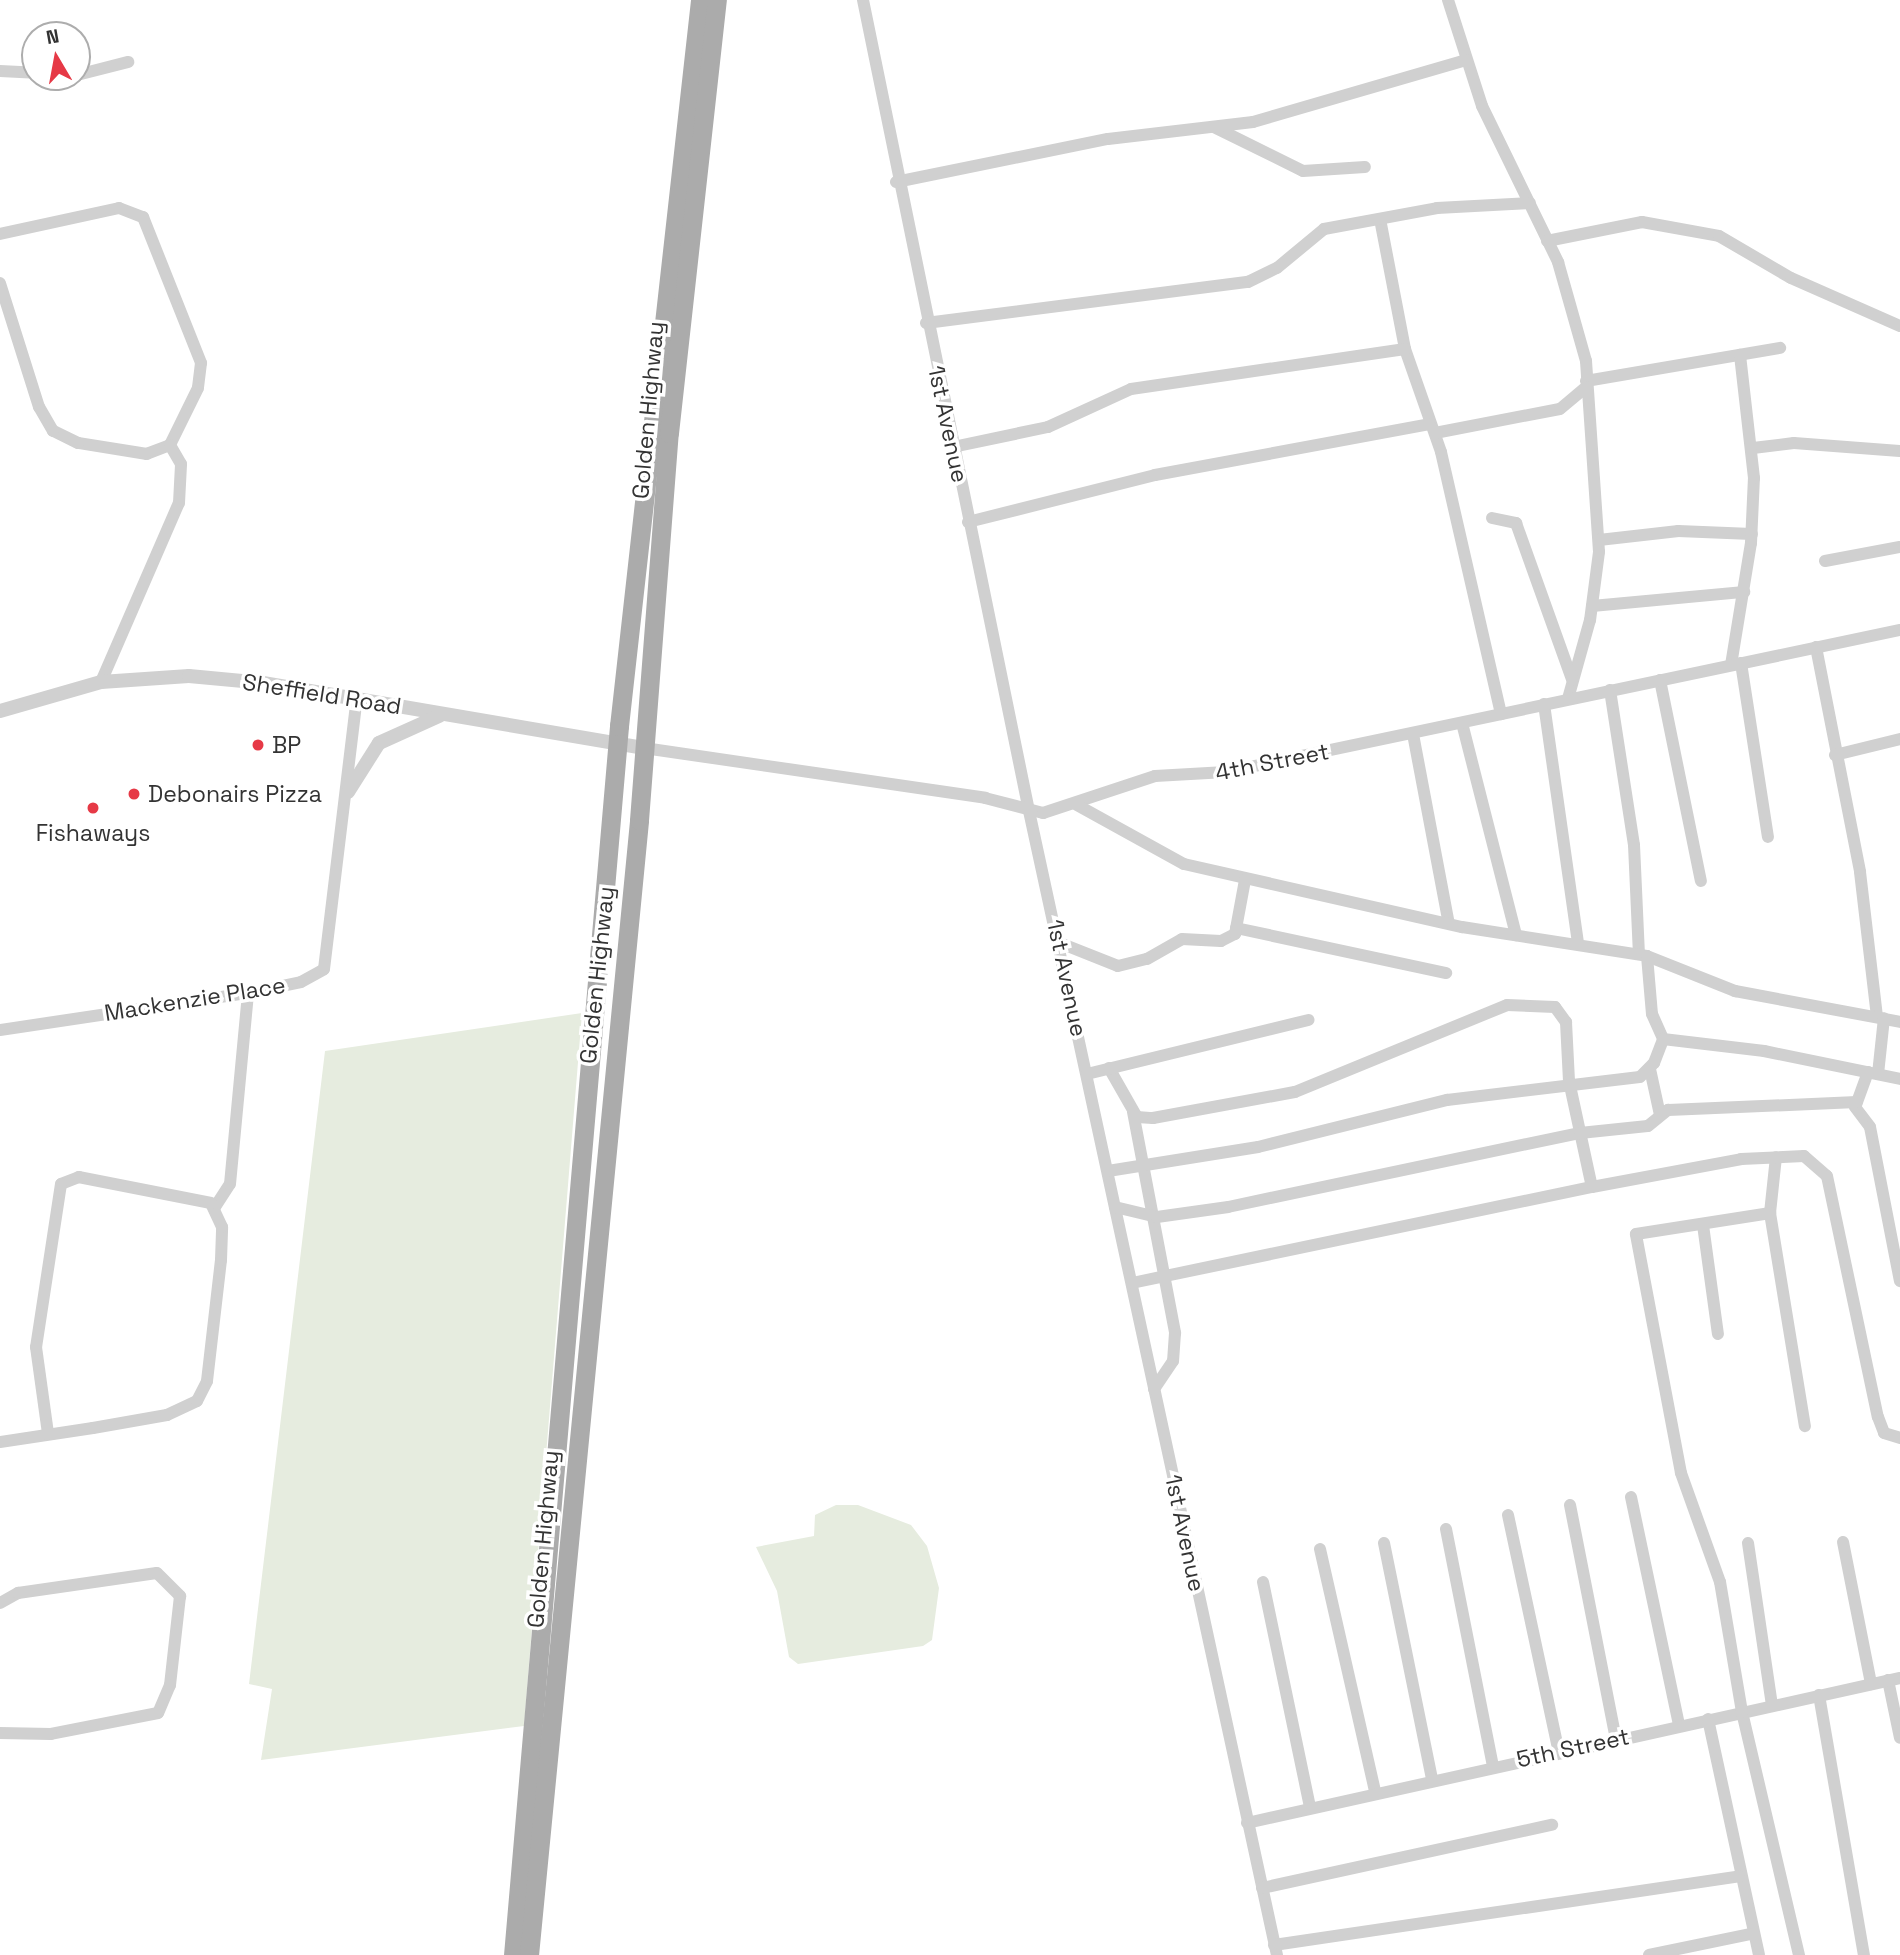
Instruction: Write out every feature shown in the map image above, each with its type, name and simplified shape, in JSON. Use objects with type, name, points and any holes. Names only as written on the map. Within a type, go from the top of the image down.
[{"type":"main road","name":"Golden Highway","points":[[513,1955],[618,744],[700,0]]},
{"type":"main road","name":"Golden Highway","points":[[529,1955],[645,748],[669,433],[717,0]]},
{"type":"street","name":"1st Avenue","points":[[863,0],[896,182],[1029,811],[1060,943],[1276,1950]]},
{"type":"street","points":[[1448,0],[1466,60],[1571,300],[1586,384],[1599,540],[1592,606],[1567,699]]},
{"type":"street","points":[[896,182],[1108,139],[1253,122],[1466,60]]},
{"type":"street","points":[[91,71],[128,62]]},
{"type":"street","points":[[0,71],[21,72]]},
{"type":"street","points":[[1213,127],[1303,171],[1365,167]]},
{"type":"street","points":[[926,323],[1248,282],[1278,268],[1316,232],[1480,203],[1530,203]]},
{"type":"street","points":[[0,234],[119,208],[143,217],[201,363],[198,388],[170,445],[147,454],[78,443],[53,431],[39,407],[0,283]]},
{"type":"street","points":[[1380,219],[1405,349],[1432,428],[1501,713]]},
{"type":"street","points":[[1547,241],[1642,222],[1720,236],[1791,278],[1900,326]]},
{"type":"street","points":[[968,522],[1155,475],[1560,409],[1586,384],[1780,348]]},
{"type":"street","points":[[953,447],[1048,427],[1120,392],[1405,349]]},
{"type":"street","points":[[1740,355],[1753,448],[1752,534],[1736,664],[1768,837]]},
{"type":"street","points":[[1753,448],[1794,443],[1900,451]]},
{"type":"street","points":[[101,682],[179,503],[181,464],[170,445]]},
{"type":"street","points":[[1492,517],[1516,523],[1572,679]]},
{"type":"street","points":[[1599,540],[1678,531],[1752,534]]},
{"type":"street","points":[[1825,561],[1900,547]]},
{"type":"street","points":[[1592,606],[1744,592]]},
{"type":"street","name":"4th Street","points":[[645,748],[985,798],[1029,811],[1077,805],[1155,776],[1226,772],[1900,630]]},
{"type":"street","points":[[1816,648],[1874,956],[1880,1017],[1873,1073],[1857,1102],[1858,1118],[1870,1128],[1900,1281]]},
{"type":"street","name":"Sheffield Road","points":[[0,711],[101,682],[189,676],[357,698],[645,748]]},
{"type":"street","points":[[1660,680],[1701,881]]},
{"type":"street","points":[[1108,1171],[1362,1125],[1447,1100],[1569,1081],[1640,1076],[1650,1069],[1663,1039],[1652,1014],[1643,955],[1634,845],[1610,690]]},
{"type":"street","name":"Mackenzie Place","points":[[0,1030],[248,993],[310,979],[328,962],[357,698]]},
{"type":"street","points":[[1544,704],[1578,944]]},
{"type":"street","points":[[348,792],[367,757],[390,734],[444,715]]},
{"type":"street","points":[[1462,723],[1516,935]]},
{"type":"street","points":[[1413,734],[1450,924]]},
{"type":"street","points":[[1835,755],[1900,739]]},
{"type":"street","points":[[1077,805],[1184,864],[1245,880],[1450,924],[1643,955],[1735,991],[1900,1022]]},
{"type":"street","points":[[1060,943],[1118,966],[1190,937],[1221,941],[1236,929],[1245,880]]},
{"type":"street","points":[[1236,929],[1446,974]]},
{"type":"street","points":[[0,1442],[181,1412],[197,1401],[207,1381],[221,1260],[215,1207],[230,1184],[248,993]]},
{"type":"street","points":[[1133,1112],[1153,1118],[1295,1092],[1507,1005],[1561,1011],[1569,1081],[1592,1187]]},
{"type":"street","points":[[1087,1074],[1308,1020]]},
{"type":"street","points":[[1663,1039],[1900,1079]]},
{"type":"street","points":[[1109,1068],[1133,1112],[1160,1277],[1175,1347],[1154,1389]]},
{"type":"street","points":[[1650,1069],[1660,1115]]},
{"type":"street","points":[[1115,1207],[1149,1214],[1228,1207],[1580,1133],[1648,1126],[1660,1115],[1857,1102]]},
{"type":"street","points":[[1132,1283],[1592,1187],[1776,1157],[1804,1156],[1822,1166],[1878,1418],[1884,1433],[1900,1438]]},
{"type":"street","points":[[1776,1157],[1770,1213],[1805,1426]]},
{"type":"street","points":[[48,1434],[36,1346],[61,1184],[79,1177],[109,1181],[215,1207]]},
{"type":"street","points":[[1770,1213],[1639,1233],[1633,1242],[1691,1514],[1709,1542],[1720,1581],[1742,1712],[1799,1955]]},
{"type":"street","points":[[1703,1225],[1718,1334]]},
{"type":"street","points":[[1631,1497],[1679,1725]]},
{"type":"street","points":[[1570,1505],[1616,1739]]},
{"type":"street","points":[[1508,1515],[1559,1752]]},
{"type":"street","points":[[1446,1529],[1493,1766]]},
{"type":"street","points":[[1843,1542],[1871,1684]]},
{"type":"street","points":[[1384,1543],[1432,1779]]},
{"type":"street","points":[[1748,1543],[1772,1705]]},
{"type":"street","points":[[1320,1549],[1375,1792]]},
{"type":"street","points":[[0,1603],[18,1593],[157,1573],[180,1596],[170,1685],[158,1713],[51,1734],[0,1733]]},
{"type":"street","points":[[1263,1582],[1310,1806]]},
{"type":"street","points":[[1894,1679],[1900,1738]]},
{"type":"street","name":"5th Street","points":[[1247,1823],[1310,1806],[1894,1679]]},
{"type":"street","points":[[1819,1695],[1864,1955]]},
{"type":"street","points":[[1708,1719],[1750,1934],[1759,1955]]},
{"type":"street","points":[[1262,1888],[1552,1825]]},
{"type":"street","points":[[1276,1950],[1738,1876]]},
{"type":"street","points":[[1649,1955],[1750,1934]]},
{"type":"shaded area","points":[[582,1013],[524,1726],[261,1760],[272,1689],[249,1684],[325,1051]]},
{"type":"shaded area","points":[[836,1505],[858,1505],[911,1525],[927,1546],[939,1588],[932,1640],[923,1646],[798,1664],[789,1657],[777,1591],[756,1547],[814,1536],[815,1515]]},
{"type":"place","name":"BP","points":[[258,745]]},
{"type":"place","name":"Debonairs Pizza","points":[[134,794]]},
{"type":"place","name":"Fishaways","points":[[93,808]]}]
